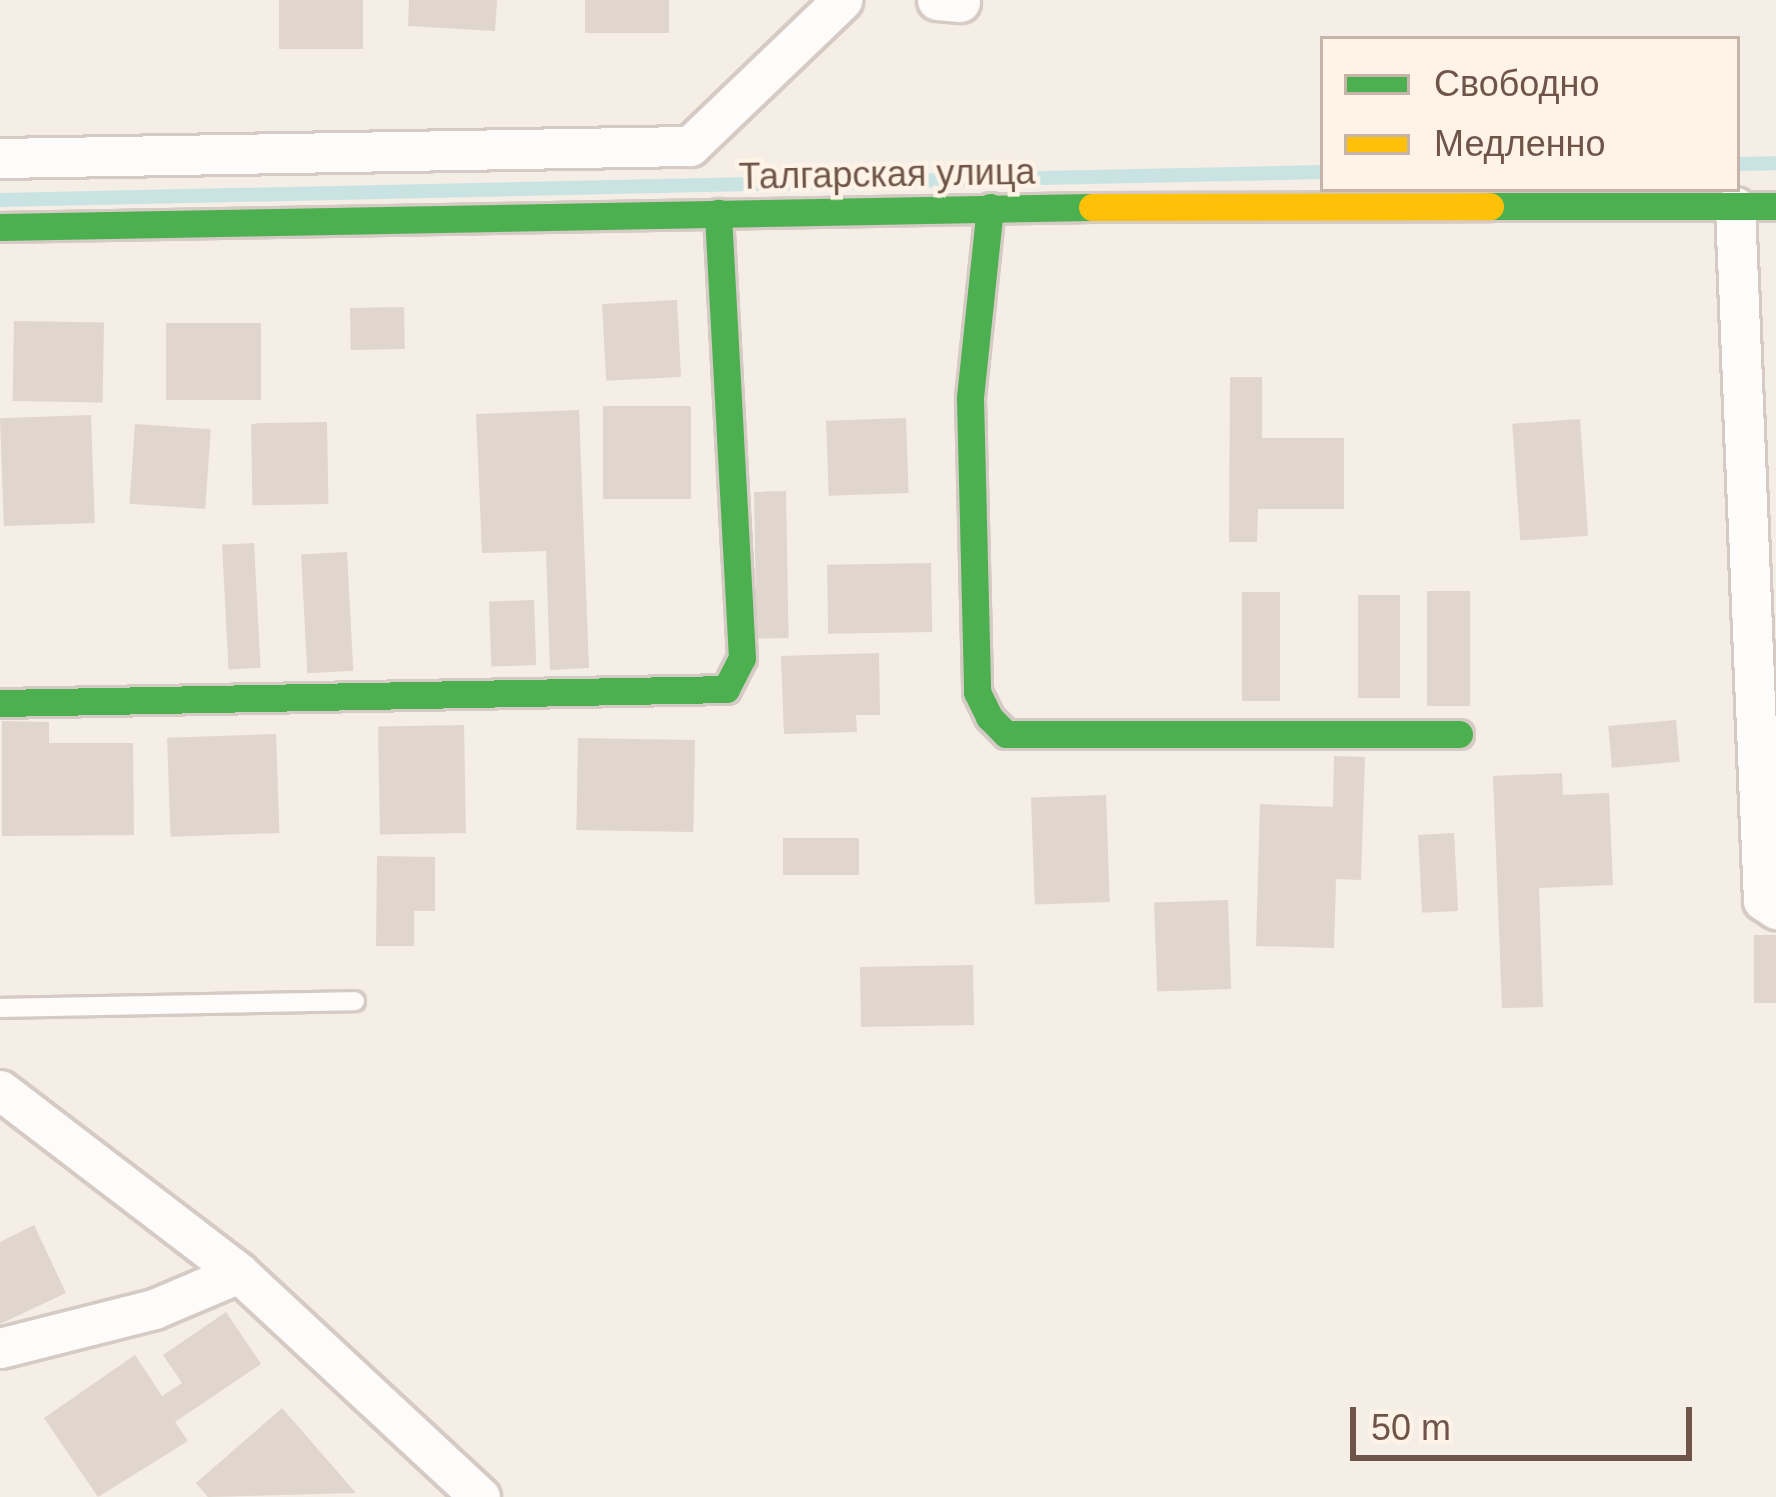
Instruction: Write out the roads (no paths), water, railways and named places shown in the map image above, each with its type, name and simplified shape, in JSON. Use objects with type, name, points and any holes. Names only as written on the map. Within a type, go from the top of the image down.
[{"type":"street","points":[[0,158],[690,146],[827,3],[842,0]]},
{"type":"street","name":"Талгарская улица","points":[[0,227],[990,207],[1776,206]]},
{"type":"street","points":[[990,207],[970,398],[977,692],[989,717],[1006,734],[1459,734]]},
{"type":"street","points":[[1735,207],[1763,900],[1776,909]]},
{"type":"street","points":[[0,704],[726,689],[742,658],[718,213]]},
{"type":"street","points":[[0,1090],[239,1273],[480,1497]]},
{"type":"street","points":[[0,1348],[154,1309],[239,1273]]},
{"type":"lane","points":[[0,1008],[355,1001]]},
{"type":"waterway","points":[[1740,164],[1776,163]]},
{"type":"waterway","points":[[0,200],[1320,172]]}]
